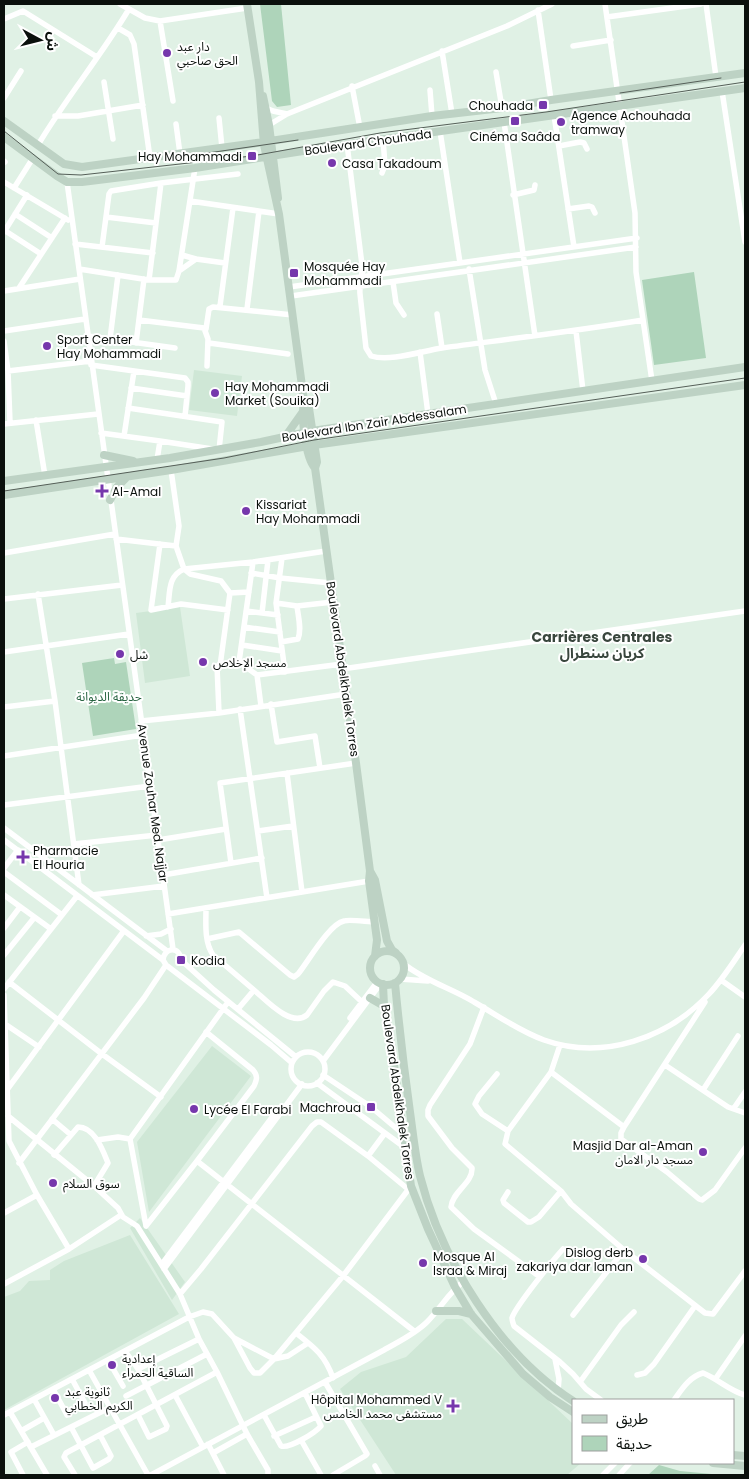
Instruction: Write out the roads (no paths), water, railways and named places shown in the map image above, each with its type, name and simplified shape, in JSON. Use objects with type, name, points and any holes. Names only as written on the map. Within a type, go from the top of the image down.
[{"type":"street","points":[[120,4],[145,18],[160,21],[247,6]]},
{"type":"street","points":[[269,125],[287,114],[352,86],[508,26],[552,4]]},
{"type":"street","points":[[605,4],[634,205],[636,272],[652,381]]},
{"type":"street","points":[[608,16],[701,4]]},
{"type":"street","points":[[706,4],[716,77]]},
{"type":"street","name":"Boulevard Abdelkhalek Torres","points":[[247,6],[270,157],[278,192],[278,210],[304,401],[302,413],[311,446],[310,463],[315,468],[356,763],[370,871],[369,881],[375,922],[375,956]]},
{"type":"street","points":[[38,145],[55,116],[118,28],[129,9]]},
{"type":"street","points":[[538,10],[551,100]]},
{"type":"street","points":[[4,19],[23,11],[97,57]]},
{"type":"street","points":[[160,21],[173,101]]},
{"type":"street","points":[[118,28],[133,38],[150,158]]},
{"type":"street","points":[[574,46],[611,40]]},
{"type":"street","points":[[442,51],[452,114]]},
{"type":"street","points":[[4,98],[21,71]]},
{"type":"street","points":[[496,72],[502,108]]},
{"type":"street","name":"Boulevard Chouhada","points":[[4,120],[64,164],[82,167],[268,142],[432,116],[502,108],[745,72]]},
{"type":"street","points":[[104,82],[113,139]]},
{"type":"street","name":"Boulevard Abdelkhalek Torres","points":[[260,82],[269,125],[268,142]]},
{"type":"street","points":[[352,86],[360,128]]},
{"type":"street","name":"Boulevard Chouhada","points":[[67,182],[82,182],[196,168],[347,144],[745,88]]},
{"type":"street","points":[[430,90],[432,116]]},
{"type":"street","points":[[722,91],[745,242]]},
{"type":"street","points":[[55,116],[78,116],[143,105]]},
{"type":"street","points":[[266,108],[287,114]]},
{"type":"street","points":[[554,115],[574,247]]},
{"type":"street","points":[[219,118],[222,148]]},
{"type":"street","points":[[504,122],[535,336]]},
{"type":"street","points":[[176,124],[180,154]]},
{"type":"street","points":[[440,131],[460,263]]},
{"type":"street","points":[[4,137],[56,176],[67,182]]},
{"type":"street","points":[[382,173],[385,165],[383,139]]},
{"type":"street","points":[[559,146],[580,142],[587,149]]},
{"type":"street","points":[[347,144],[363,277],[360,286],[368,353],[371,356],[382,359],[442,348],[643,320]]},
{"type":"street","points":[[14,188],[33,158]]},
{"type":"street","points":[[79,269],[147,279],[174,281],[178,279],[196,168]]},
{"type":"street","points":[[102,247],[111,191],[194,178],[238,174]]},
{"type":"street","name":"Avenue Zouhar Med. Najjar","points":[[67,182],[163,875],[170,930],[170,950]]},
{"type":"street","points":[[136,343],[153,253],[162,183]]},
{"type":"street","points":[[5,185],[14,188],[72,222]]},
{"type":"street","points":[[514,195],[534,190],[535,185]]},
{"type":"street","points":[[738,192],[745,192]]},
{"type":"street","points":[[27,196],[4,231],[41,254]]},
{"type":"street","points":[[190,201],[259,211],[278,210]]},
{"type":"street","points":[[568,209],[589,206],[592,207],[595,213]]},
{"type":"street","points":[[220,306],[233,208]]},
{"type":"street","points":[[247,309],[259,211]]},
{"type":"street","points":[[15,214],[52,238]]},
{"type":"street","points":[[19,288],[65,218]]},
{"type":"street","points":[[106,218],[156,223]]},
{"type":"street","points":[[289,287],[636,238]]},
{"type":"street","points":[[75,244],[153,253]]},
{"type":"street","points":[[291,296],[636,247]]},
{"type":"street","points":[[182,255],[225,263]]},
{"type":"street","points":[[180,271],[196,259]]},
{"type":"street","points":[[468,262],[485,370],[496,404]]},
{"type":"street","points":[[110,339],[118,275]]},
{"type":"street","points":[[4,291],[80,279]]},
{"type":"street","points":[[393,282],[396,303],[404,314]]},
{"type":"street","points":[[207,366],[208,343],[206,329],[209,309],[220,306],[293,315]]},
{"type":"street","points":[[437,314],[442,348]]},
{"type":"street","points":[[4,331],[85,319]]},
{"type":"street","points":[[139,320],[206,329]]},
{"type":"street","points":[[576,330],[583,391]]},
{"type":"street","points":[[88,336],[175,348]]},
{"type":"street","points":[[4,341],[5,360],[8,371],[6,382],[8,399],[7,423],[98,414]]},
{"type":"street","points":[[208,343],[288,354]]},
{"type":"street","points":[[420,352],[428,414]]},
{"type":"street","points":[[8,371],[91,363],[185,378],[188,382],[185,416]]},
{"type":"street","name":"Boulevard Ibn Zair Abdessalam","points":[[4,481],[219,450],[308,431],[745,367]]},
{"type":"street","points":[[124,436],[134,371]]},
{"type":"street","name":"Boulevard Ibn Zair Abdessalam","points":[[4,495],[171,470],[311,446],[745,385]]},
{"type":"street","points":[[131,388],[187,396]]},
{"type":"street","name":"Boulevard Abdelkhalek Torres","points":[[304,401],[309,408],[308,431]]},
{"type":"street","points":[[101,432],[219,450],[222,422],[128,408]]},
{"type":"street","points":[[286,437],[302,413]]},
{"type":"street","points":[[36,420],[45,476]]},
{"type":"street","points":[[157,460],[160,441]]},
{"type":"street","points":[[104,455],[138,462]]},
{"type":"street","points":[[171,470],[179,526],[176,546],[184,569],[190,574],[221,581],[230,594],[220,666]]},
{"type":"street","points":[[110,500],[117,487],[127,476]]},
{"type":"street","points":[[4,552],[115,536],[176,546]]},
{"type":"street","points":[[160,544],[152,610],[181,604],[228,610]]},
{"type":"street","points":[[168,607],[173,577],[177,572],[184,569],[268,560],[326,551]]},
{"type":"street","points":[[282,558],[276,603],[285,672]]},
{"type":"street","points":[[262,613],[268,560]]},
{"type":"street","points":[[239,662],[252,562]]},
{"type":"street","points":[[251,573],[331,583]]},
{"type":"street","points":[[4,600],[38,594],[122,585]]},
{"type":"street","points":[[230,594],[249,592]]},
{"type":"street","points":[[38,594],[55,701],[79,885]]},
{"type":"street","points":[[276,603],[297,606],[333,602]]},
{"type":"street","points":[[281,642],[298,639],[299,637],[297,606]]},
{"type":"street","points":[[246,611],[278,615]]},
{"type":"street","points":[[219,713],[217,666],[239,662],[257,675],[417,660],[745,612]]},
{"type":"street","points":[[244,627],[280,632]]},
{"type":"street","points":[[4,652],[129,634]]},
{"type":"street","points":[[242,645],[282,651]]},
{"type":"street","points":[[257,675],[261,706]]},
{"type":"street","points":[[141,721],[219,713],[346,694]]},
{"type":"street","points":[[4,707],[55,701]]},
{"type":"street","points":[[272,704],[278,742],[315,736],[320,768]]},
{"type":"street","points":[[240,709],[267,898]]},
{"type":"street","points":[[4,756],[143,735]]},
{"type":"street","points":[[231,863],[220,782],[356,763]]},
{"type":"street","points":[[287,773],[302,892]]},
{"type":"street","points":[[4,805],[150,786]]},
{"type":"street","points":[[258,831],[294,826]]},
{"type":"street","points":[[4,828],[146,936],[179,953],[181,960],[228,1002],[296,1057]]},
{"type":"street","points":[[74,844],[158,838],[226,829]]},
{"type":"street","points":[[4,840],[292,1063]]},
{"type":"street","points":[[4,868],[18,850]]},
{"type":"street","points":[[163,875],[262,858]]},
{"type":"street","name":"Boulevard Abdelkhalek Torres","points":[[370,871],[375,880],[387,942],[392,950],[398,954]]},
{"type":"street","points":[[4,872],[62,915]]},
{"type":"street","points":[[168,914],[369,881]]},
{"type":"street","points":[[92,895],[164,886]]},
{"type":"street","points":[[4,989],[76,896]]},
{"type":"street","points":[[5,897],[51,929]]},
{"type":"street","points":[[4,928],[20,907]]},
{"type":"street","points":[[206,908],[208,946],[213,956],[282,1013],[294,1019],[304,1018],[333,982],[345,986],[366,1000],[384,1006]]},
{"type":"street","points":[[4,955],[34,918]]},
{"type":"street","points":[[207,939],[239,932],[294,977],[338,923],[345,920],[375,922]]},
{"type":"street","points":[[146,936],[170,930]]},
{"type":"street","points":[[6,1091],[123,932]]},
{"type":"street","points":[[745,945],[710,994],[621,1133],[621,1139],[667,1172],[700,1199],[706,1198],[714,1190],[745,1148]]},
{"type":"street","points":[[166,964],[163,955],[170,950]]},
{"type":"street","points":[[381,983],[374,978],[370,969],[372,960],[384,951],[393,952],[398,954],[404,964],[432,981],[458,993],[531,1035],[560,1045],[586,1047],[614,1046],[648,1037],[682,1019],[710,994]]},
{"type":"street","points":[[166,964],[177,966],[181,960]]},
{"type":"street","points":[[19,1163],[102,1054],[166,964]]},
{"type":"street","points":[[397,981],[404,969],[404,964]]},
{"type":"street","points":[[721,980],[745,997]]},
{"type":"street","name":"Boulevard Abdelkhalek Torres","points":[[397,981],[415,1150],[426,1198],[436,1223],[476,1304],[498,1332],[525,1361],[558,1391],[572,1400]]},
{"type":"street","points":[[322,1059],[381,983],[432,981]]},
{"type":"street","points":[[10,982],[102,1054],[161,1097]]},
{"type":"street","name":"Boulevard Abdelkhalek Torres","points":[[381,983],[390,1030],[410,1188],[428,1229],[455,1287],[471,1314],[523,1374],[550,1397],[572,1411]]},
{"type":"street","points":[[238,1009],[254,990]]},
{"type":"street","points":[[4,995],[8,1116],[6,1141],[69,1248]]},
{"type":"street","points":[[146,1226],[130,1139],[228,1002]]},
{"type":"street","points":[[484,1008],[470,1044],[430,1105],[428,1116],[452,1148],[472,1168],[472,1174],[455,1196],[452,1207],[474,1229],[540,1277]]},
{"type":"street","points":[[5,1024],[39,1047]]},
{"type":"street","points":[[141,1232],[254,1086],[257,1079],[253,1070],[206,1032]]},
{"type":"street","points":[[703,1090],[738,1036]]},
{"type":"street","points":[[560,1045],[551,1072],[508,1130],[505,1144],[561,1191],[571,1204],[624,1250],[706,1313],[713,1314],[745,1271]]},
{"type":"street","points":[[306,1052],[311,1052],[322,1059],[325,1068],[323,1076],[317,1083],[312,1085],[300,1084],[292,1074],[292,1063],[296,1057],[306,1052]]},
{"type":"street","points":[[665,1065],[728,1107],[745,1113]]},
{"type":"street","points":[[551,1072],[624,1128]]},
{"type":"street","points":[[497,1074],[479,1096],[475,1104],[482,1114],[508,1130]]},
{"type":"street","points":[[323,1076],[370,1107],[403,1134],[414,1139]]},
{"type":"street","points":[[317,1083],[404,1147],[415,1150]]},
{"type":"street","points":[[163,1267],[300,1084]]},
{"type":"street","points":[[734,1108],[745,1092]]},
{"type":"street","points":[[8,1116],[94,1186],[118,1208],[121,1215],[134,1224],[141,1232],[180,1294],[199,1340],[247,1434],[268,1470],[268,1475]]},
{"type":"street","points":[[52,1119],[71,1135]]},
{"type":"street","points":[[47,1475],[30,1444],[7,1413],[189,1316],[203,1312],[212,1314],[234,1338],[254,1373],[260,1372],[274,1359],[343,1276],[410,1188],[322,1122],[317,1122],[180,1294]]},
{"type":"street","points":[[54,1155],[78,1128],[84,1127],[97,1140],[108,1163],[94,1186]]},
{"type":"street","points":[[368,1156],[385,1133]]},
{"type":"street","points":[[97,1140],[118,1136],[130,1139]]},
{"type":"street","points":[[197,1161],[414,1332]]},
{"type":"street","points":[[508,1192],[503,1200],[504,1203],[528,1222],[531,1222],[539,1217],[561,1191]]},
{"type":"street","points":[[4,1213],[37,1194]]},
{"type":"street","points":[[4,1284],[69,1248],[121,1215]]},
{"type":"street","points":[[563,1250],[551,1262],[512,1318],[513,1322],[573,1374],[586,1389],[600,1399]]},
{"type":"street","points":[[572,1315],[624,1250]]},
{"type":"street","points":[[89,1370],[149,1475],[333,1378],[414,1332],[426,1323],[455,1287],[464,1281]]},
{"type":"street","points":[[637,1375],[645,1373],[654,1364],[695,1306]]},
{"type":"street","points":[[436,1311],[459,1311],[471,1314]]},
{"type":"street","points":[[580,1382],[621,1325],[634,1312]]},
{"type":"street","points":[[296,1333],[325,1359],[333,1378]]},
{"type":"street","points":[[716,1378],[745,1336]]},
{"type":"street","points":[[234,1338],[274,1359],[288,1356],[308,1343]]},
{"type":"street","points":[[138,1369],[199,1340]]},
{"type":"street","points":[[125,1351],[138,1369],[167,1426],[166,1429],[150,1437],[138,1415]]},
{"type":"street","points":[[126,1396],[207,1354]]},
{"type":"street","points":[[555,1358],[559,1374],[558,1391]]},
{"type":"street","points":[[108,1360],[122,1386]]},
{"type":"street","points":[[74,1475],[64,1456],[68,1451],[217,1372]]},
{"type":"street","points":[[675,1399],[693,1377],[703,1373],[716,1378],[729,1388],[745,1395]]},
{"type":"street","points":[[72,1379],[85,1403]]},
{"type":"street","points":[[325,1382],[367,1454],[333,1475]]},
{"type":"street","points":[[53,1389],[67,1415]]},
{"type":"street","points":[[264,1415],[274,1436],[282,1447],[301,1440],[321,1427],[305,1393]]},
{"type":"street","points":[[175,1395],[205,1446],[213,1452],[224,1475]]},
{"type":"street","points":[[34,1399],[54,1435]]},
{"type":"street","points":[[23,1475],[11,1452],[54,1435],[109,1408]]},
{"type":"street","points":[[274,1436],[316,1417]]},
{"type":"street","points":[[21,1431],[44,1418]]},
{"type":"street","points":[[71,1427],[93,1468],[109,1459],[110,1454],[100,1434]]},
{"type":"street","points":[[213,1452],[247,1434]]},
{"type":"street","points":[[301,1440],[321,1475]]},
{"type":"street","points":[[603,1475],[614,1464]]},
{"type":"street","points":[[619,1475],[629,1464]]},
{"type":"street","points":[[723,1464],[745,1466]]},
{"type":"street","points":[[374,1466],[380,1475]]},
{"type":"tram line","points":[[620,93],[721,78]]},
{"type":"tram line","points":[[4,131],[58,174],[81,175],[252,156],[380,133],[546,112],[745,82]]},
{"type":"tram line","points":[[187,156],[298,140]]},
{"type":"tram line","points":[[4,491],[224,458],[314,440],[745,378]]},
{"type":"place","name":"دار عبد الحق صاحبي","points":[[167,53]]},
{"type":"place","name":"Chouhada","points":[[543,105]]},
{"type":"place","name":"Cinéma Saâda","points":[[515,121]]},
{"type":"place","name":"Agence Achouhada tramway","points":[[561,122]]},
{"type":"place","name":"Hay Mohammadi","points":[[252,156]]},
{"type":"place","name":"Casa Takadoum","points":[[332,163]]},
{"type":"place","name":"Mosquée Hay Mohammadi","points":[[294,273]]},
{"type":"place","name":"Sport Center Hay Mohammadi","points":[[47,346]]},
{"type":"place","name":"Hay Mohammadi Market (Souika)","points":[[215,393]]},
{"type":"place","name":"Al-Amal","points":[[102,491]]},
{"type":"place","name":"Kissariat Hay Mohammadi","points":[[246,511]]},
{"type":"place","name":"شل","points":[[120,654]]},
{"type":"place","name":"مسجد الإخلاص","points":[[203,662]]},
{"type":"place","name":"Pharmacie El Houria","points":[[23,857]]},
{"type":"place","name":"Kodia","points":[[181,960]]},
{"type":"place","name":"Machroua","points":[[371,1107]]},
{"type":"place","name":"Lycée El Farabi","points":[[194,1109]]},
{"type":"place","name":"Masjid Dar al-Aman مسجد دار الامان","points":[[703,1152]]},
{"type":"place","name":"سوق السلام","points":[[53,1183]]},
{"type":"place","name":"Dislog derb zakariya dar laman","points":[[643,1259]]},
{"type":"place","name":"Mosque Al Israa & Miraj","points":[[423,1263]]},
{"type":"place","name":"إعدادية الساقية الحمراء","points":[[112,1365]]},
{"type":"place","name":"ثانوية عبد الكريم الخطابي","points":[[55,1398]]},
{"type":"place","name":"Hôpital Mohammed V مستشفى محمد الخامس","points":[[453,1406]]},
{"type":"district","name":"Carrières Centrales كريان سنطرال","points":[[602,646]]},
{"type":"park label","name":"حديقة الديوانة","points":[[109,696]]}]
